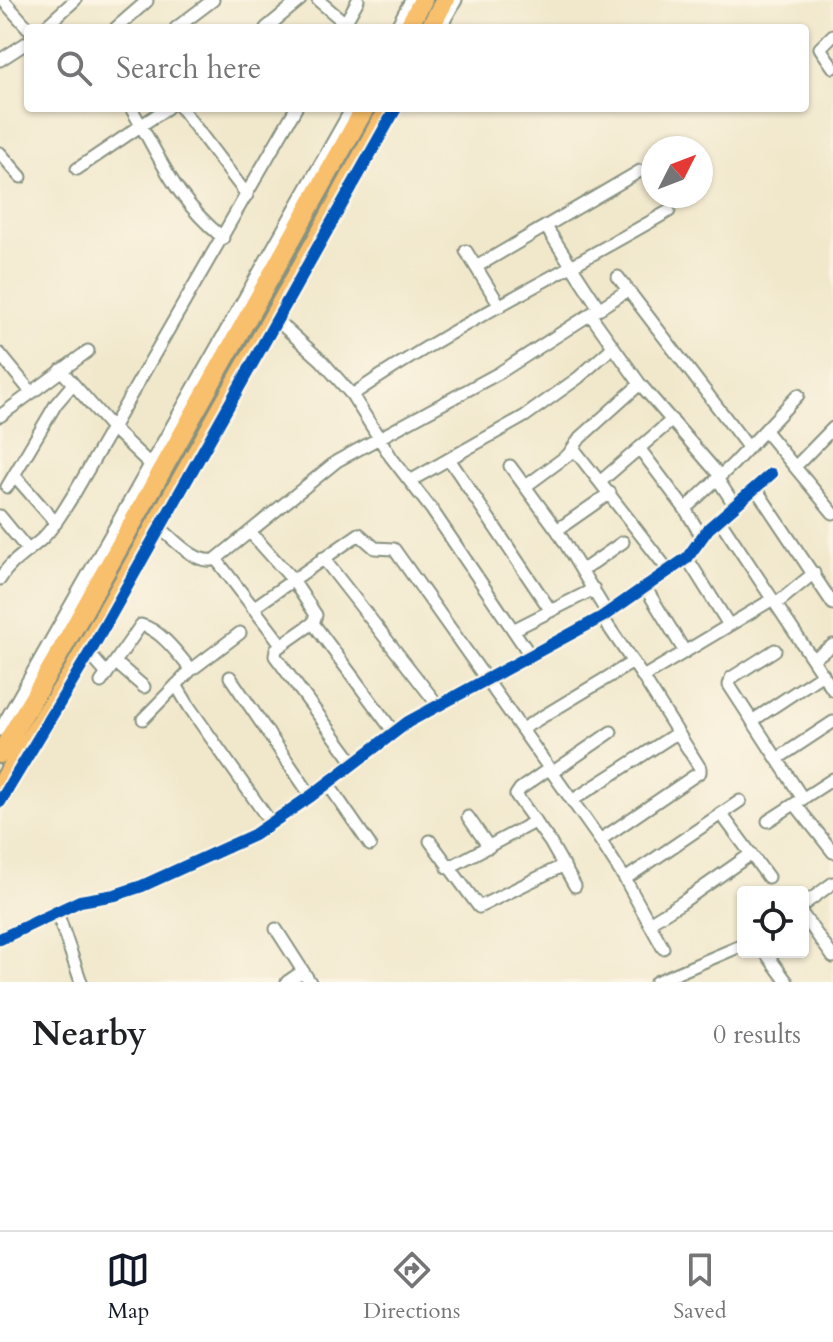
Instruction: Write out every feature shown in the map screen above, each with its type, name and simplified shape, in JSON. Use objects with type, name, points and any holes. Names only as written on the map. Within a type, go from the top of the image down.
[{"type":"highway","points":[[410,24],[423,0]]},
{"type":"highway","points":[[432,24],[445,0]]},
{"type":"highway","points":[[0,754],[56,660],[155,470],[302,226],[363,112]]},
{"type":"highway","points":[[0,786],[87,652],[276,319],[386,112]]},
{"type":"street","points":[[3,0],[24,24]]},
{"type":"street","points":[[48,24],[75,0]]},
{"type":"street","points":[[181,24],[213,0]]},
{"type":"street","points":[[271,24],[300,0]]},
{"type":"street","points":[[318,0],[343,24]]},
{"type":"street","points":[[345,24],[358,0]]},
{"type":"street","points":[[398,24],[411,0]]},
{"type":"street","points":[[442,24],[456,0]]},
{"type":"street","points":[[121,24],[147,1]]},
{"type":"street","points":[[833,35],[820,48],[833,67]]},
{"type":"street","points":[[0,60],[24,45]]},
{"type":"street","points":[[133,112],[170,181],[204,223],[223,238]]},
{"type":"street","points":[[77,169],[161,112]]},
{"type":"street","points":[[184,112],[247,195]]},
{"type":"street","points":[[1,575],[56,523],[294,112]]},
{"type":"street","points":[[0,730],[155,470],[350,112]]},
{"type":"street","points":[[394,112],[276,319],[322,361],[352,395],[530,655]]},
{"type":"street","points":[[0,153],[21,177]]},
{"type":"street","points":[[476,267],[640,171]]},
{"type":"street","points":[[352,395],[441,337],[571,268],[669,211]]},
{"type":"street","points":[[546,227],[613,347],[640,384],[719,477],[735,506]]},
{"type":"street","points":[[466,251],[500,306]]},
{"type":"street","points":[[618,277],[748,447]]},
{"type":"street","points":[[157,525],[199,559],[211,562],[337,461],[499,373],[628,290]]},
{"type":"street","points":[[410,481],[525,416],[578,378],[613,347]]},
{"type":"street","points":[[0,416],[88,351]]},
{"type":"street","points":[[0,354],[31,392]]},
{"type":"street","points":[[61,370],[112,428],[155,470]]},
{"type":"street","points":[[7,487],[56,404],[73,384]]},
{"type":"street","points":[[526,486],[574,449],[580,438],[640,384]]},
{"type":"street","points":[[685,509],[798,395]]},
{"type":"street","points":[[601,481],[672,420]]},
{"type":"street","points":[[795,467],[833,428]]},
{"type":"street","points":[[765,431],[830,504]]},
{"type":"street","points":[[639,448],[702,537]]},
{"type":"street","points":[[574,449],[668,570]]},
{"type":"street","points":[[449,459],[551,611]]},
{"type":"street","points":[[510,466],[583,570],[605,615],[700,768],[700,772],[600,840]]},
{"type":"street","points":[[0,939],[92,897],[115,895],[142,886],[254,835],[328,784],[393,731],[437,704],[605,615],[687,558],[719,519],[771,474]]},
{"type":"street","points":[[14,475],[56,523]]},
{"type":"street","points":[[756,489],[833,604]]},
{"type":"street","points":[[557,530],[610,493]]},
{"type":"street","points":[[0,516],[28,550]]},
{"type":"street","points":[[719,519],[833,690]]},
{"type":"street","points":[[251,533],[292,579],[316,615],[313,623],[281,644],[275,656],[354,763]]},
{"type":"street","points":[[253,608],[359,534],[375,548],[394,549],[600,840],[663,948]]},
{"type":"street","points":[[583,570],[623,542]]},
{"type":"street","points":[[323,558],[437,704]]},
{"type":"street","points":[[687,558],[729,625]]},
{"type":"street","points":[[216,559],[281,644]]},
{"type":"street","points":[[643,677],[774,601],[814,573]]},
{"type":"street","points":[[645,587],[685,652]]},
{"type":"street","points":[[513,630],[594,589]]},
{"type":"street","points":[[313,623],[393,731]]},
{"type":"street","points":[[0,802],[87,652],[104,678],[138,627],[145,625],[177,651],[191,670]]},
{"type":"street","points":[[143,719],[191,670],[240,633]]},
{"type":"street","points":[[813,659],[833,645]]},
{"type":"street","points":[[775,650],[728,681],[833,852]]},
{"type":"street","points":[[115,662],[144,687]]},
{"type":"street","points":[[522,729],[633,662]]},
{"type":"street","points":[[752,721],[823,674]]},
{"type":"street","points":[[230,677],[311,796]]},
{"type":"street","points":[[176,685],[271,823]]},
{"type":"street","points":[[777,759],[833,722]]},
{"type":"street","points":[[575,886],[517,792],[611,732]]},
{"type":"street","points":[[573,800],[677,733]]},
{"type":"street","points":[[768,821],[833,780]]},
{"type":"street","points":[[328,784],[370,845]]},
{"type":"street","points":[[625,879],[740,801]]},
{"type":"street","points":[[722,815],[768,877]]},
{"type":"street","points":[[468,817],[489,847]]},
{"type":"street","points":[[448,868],[536,821]]},
{"type":"street","points":[[430,841],[476,905],[483,908],[564,865]]},
{"type":"street","points":[[649,923],[751,854]]},
{"type":"street","points":[[809,901],[833,883]]},
{"type":"street","points":[[57,912],[81,982]]},
{"type":"street","points":[[809,923],[833,957]]},
{"type":"street","points":[[276,929],[310,982]]},
{"type":"street","points":[[656,982],[678,978],[737,948]]},
{"type":"street","points":[[769,958],[786,982]]},
{"type":"street","points":[[287,982],[303,971]]},
{"type":"cycle path","points":[[0,802],[89,654],[394,112]]},
{"type":"cycle path","points":[[0,939],[80,901],[142,886],[254,835],[408,722],[602,617],[687,558],[708,529],[771,474]]}]
